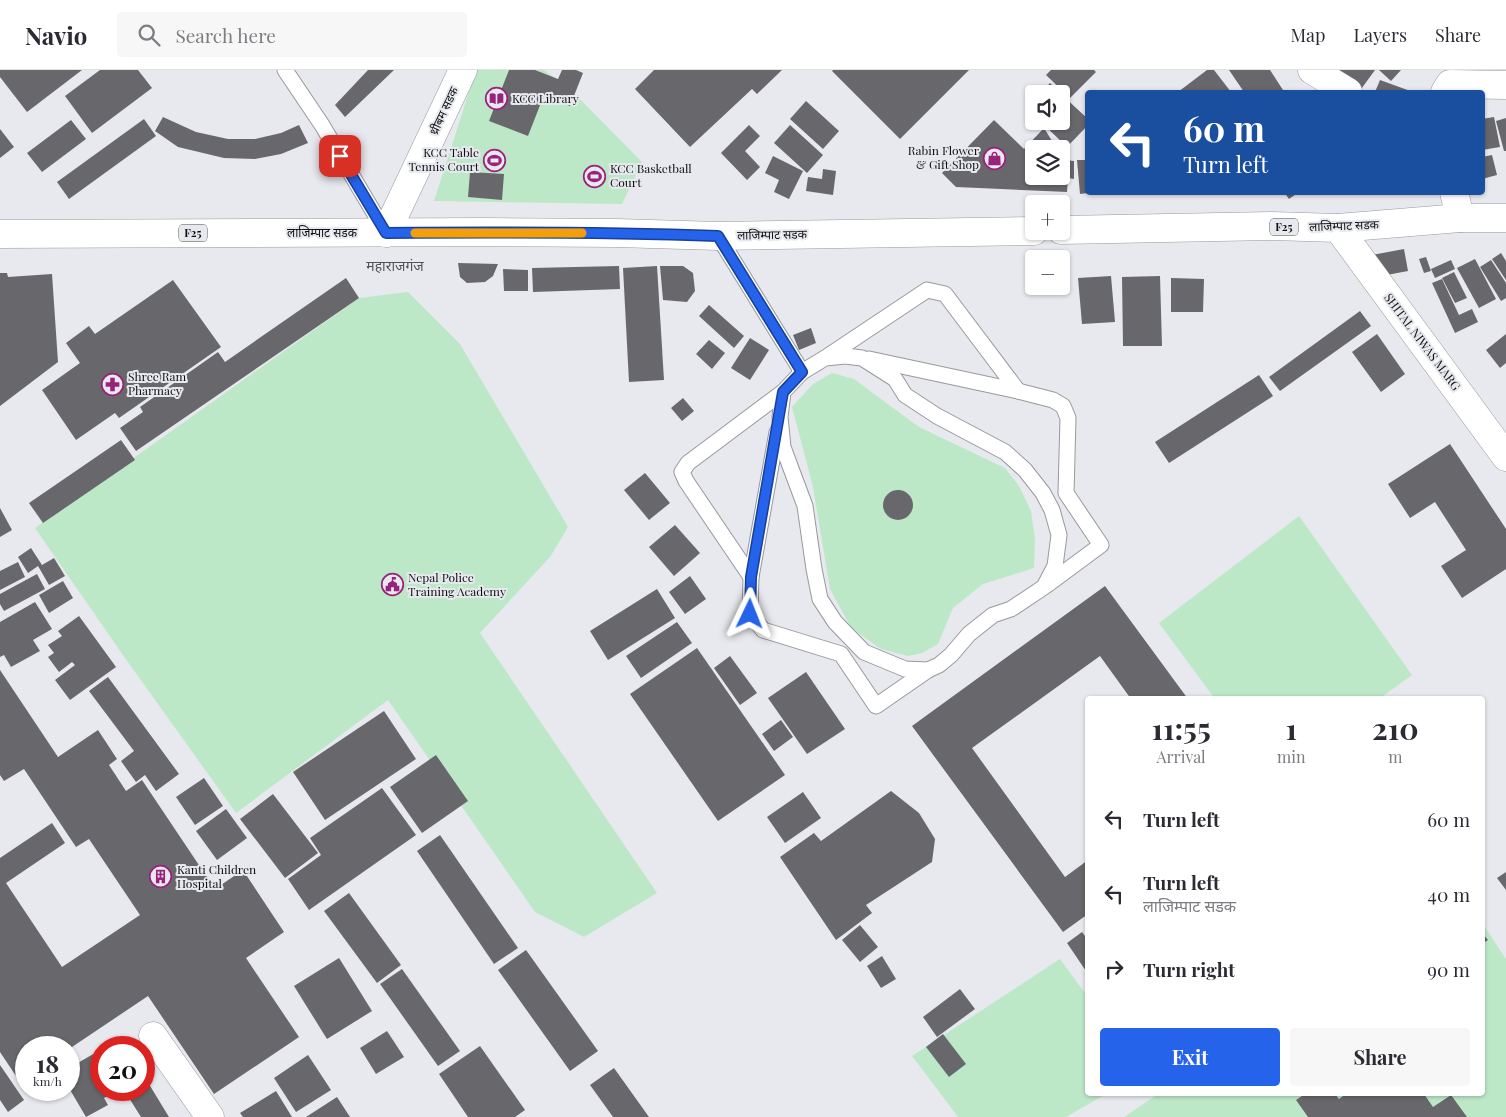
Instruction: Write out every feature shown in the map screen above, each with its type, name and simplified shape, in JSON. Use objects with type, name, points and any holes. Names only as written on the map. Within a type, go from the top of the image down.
[{"type":"main road","name":"थ्रीबम सडक","points":[[386,233],[463,70]]},
{"type":"main road","points":[[1312,70],[1345,90]]},
{"type":"main road","points":[[1446,90],[1450,84],[1506,85]]},
{"type":"main road","name":"लाजिम्पाट सडक","points":[[1070,230],[1272,226],[1338,228],[1457,205],[1506,218]]},
{"type":"main road","name":"SHITAL NIWAS MARG","points":[[1338,228],[1506,457]]},
{"type":"main road","name":"लाजिम्पाट सडक","points":[[0,234],[485,232],[718,236],[1025,230]]},
{"type":"main road","points":[[155,1039],[210,1117]]},
{"type":"lane","points":[[285,70],[322,125],[386,233]]},
{"type":"lane","points":[[718,236],[802,372]]},
{"type":"lane","points":[[751,577],[686,481],[682,472],[688,463],[783,392],[802,372],[927,290],[945,294],[1018,391]]},
{"type":"lane","points":[[783,392],[751,577],[750,614],[762,630],[841,654],[876,706],[951,655],[969,634],[993,615],[1012,609],[1101,545],[1066,493],[1068,418],[1063,406],[1053,400],[1018,391],[862,358],[845,356],[825,358]]},
{"type":"lane","points":[[862,358],[895,379],[904,395],[936,416],[1005,452],[1026,470],[1043,493],[1052,510],[1059,535],[1055,566],[1044,587]]},
{"type":"lane","points":[[780,417],[783,447],[804,506],[820,600],[835,622],[864,652],[905,669],[928,670]]},
{"type":"green space","points":[[476,70],[544,70],[572,91],[642,162],[622,204],[434,201]]},
{"type":"green space","points":[[408,292],[460,344],[568,527],[550,557],[480,633],[657,893],[584,937],[535,912],[388,700],[236,813],[35,528],[359,298]]},
{"type":"green space","points":[[832,373],[854,379],[919,427],[1005,468],[1019,486],[1031,511],[1035,539],[1034,568],[983,584],[953,608],[938,644],[922,653],[908,656],[881,649],[851,628],[830,589],[813,487],[792,407],[813,384]]},
{"type":"green space","points":[[1299,516],[1412,675],[1383,696],[1213,696],[1159,623]]},
{"type":"green space","points":[[1485,927],[1506,959],[1506,1117],[1124,1117],[1155,1096],[1485,1096]]},
{"type":"green space","points":[[1060,959],[1085,993],[1085,1096],[1103,1096],[1066,1117],[958,1117],[912,1056]]},
{"type":"building","points":[[0,70],[82,70],[27,112],[0,77]]},
{"type":"building","points":[[100,70],[138,70],[152,88],[92,133],[65,96]]},
{"type":"building","points":[[368,70],[394,70],[345,117],[335,105]]},
{"type":"building","points":[[509,70],[535,70],[558,79],[562,70],[576,70],[583,73],[570,106],[544,95],[528,136],[489,121]]},
{"type":"building","points":[[654,70],[782,70],[757,94],[752,89],[690,147],[635,89]]},
{"type":"building","points":[[833,70],[969,70],[900,139]]},
{"type":"building","points":[[1051,70],[1094,70],[1096,72],[1070,98],[1070,85],[1056,85],[1046,75]]},
{"type":"building","points":[[1207,70],[1214,70],[1229,90],[1181,90]]},
{"type":"building","points":[[1229,70],[1270,70],[1283,90],[1243,90]]},
{"type":"building","points":[[1326,70],[1375,70],[1360,90],[1356,90]]},
{"type":"building","points":[[1379,70],[1401,70],[1391,81]]},
{"type":"building","points":[[1380,80],[1408,90],[1376,90]]},
{"type":"building","points":[[806,101],[839,131],[823,149],[790,119]]},
{"type":"building","points":[[1070,102],[1085,116],[1085,128],[1070,144],[1070,140],[1060,140],[1049,130],[1070,130]]},
{"type":"building","points":[[163,117],[196,132],[228,139],[255,139],[281,133],[299,125],[308,143],[281,154],[255,159],[224,158],[178,147],[155,131]]},
{"type":"building","points":[[1494,117],[1500,147],[1485,150],[1485,118]]},
{"type":"building","points":[[1506,118],[1506,151],[1504,151],[1496,121]]},
{"type":"building","points":[[144,119],[156,136],[69,199],[57,182]]},
{"type":"building","points":[[71,120],[86,139],[42,172],[27,153]]},
{"type":"building","name":"Rabin Flower & Gift Shop","points":[[994,120],[1025,148],[1025,185],[1068,185],[1067,192],[956,187],[942,173]]},
{"type":"building","points":[[749,125],[760,136],[745,151],[760,167],[747,180],[721,153]]},
{"type":"building","points":[[790,125],[823,155],[807,173],[774,143]]},
{"type":"building","points":[[0,129],[14,147],[0,158]]},
{"type":"building","name":"Rabin Flower & Gift Shop","points":[[1042,130],[1045,130],[1051,140],[1033,140]]},
{"type":"building","points":[[1492,155],[1497,175],[1485,178],[1485,156]]},
{"type":"building","points":[[773,156],[803,171],[789,199],[774,192],[779,180],[765,173]]},
{"type":"building","points":[[1077,160],[1085,160],[1085,193],[1080,194]]},
{"type":"building","name":"Rabin Flower & Gift Shop","points":[[1070,161],[1074,161],[1074,179],[1070,178]]},
{"type":"building","points":[[823,169],[836,171],[833,195],[806,191],[808,177],[822,179]]},
{"type":"building","points":[[470,172],[504,174],[502,200],[468,197]]},
{"type":"building","points":[[1286,195],[1295,195],[1289,199]]},
{"type":"building","points":[[1404,249],[1408,271],[1376,277],[1372,255]]},
{"type":"building","points":[[1501,253],[1506,261],[1506,280],[1492,259]]},
{"type":"building","points":[[1426,257],[1431,271],[1424,273],[1419,259]]},
{"type":"building","points":[[1475,259],[1496,299],[1479,308],[1457,268]]},
{"type":"building","points":[[1451,260],[1455,269],[1435,278],[1431,269]]},
{"type":"building","points":[[1491,260],[1506,283],[1506,298],[1501,301],[1480,267]]},
{"type":"building","points":[[458,263],[498,264],[493,276],[485,282],[467,283],[460,277]]},
{"type":"building","points":[[619,266],[620,289],[533,292],[532,268]]},
{"type":"building","points":[[657,266],[664,380],[629,382],[623,268]]},
{"type":"building","points":[[660,266],[683,266],[693,273],[695,291],[687,302],[663,300]]},
{"type":"building","points":[[503,269],[528,270],[528,291],[504,291]]},
{"type":"building","points":[[1454,272],[1467,298],[1455,303],[1442,278]]},
{"type":"building","points":[[0,273],[7,273],[8,277],[52,274],[58,362],[0,406]]},
{"type":"building","points":[[1111,276],[1115,322],[1082,324],[1078,278]]},
{"type":"building","points":[[1160,276],[1162,346],[1123,346],[1122,277]]},
{"type":"building","points":[[346,278],[359,298],[136,451],[120,428],[143,412],[140,407],[218,352],[225,362]]},
{"type":"building","points":[[1171,278],[1204,279],[1203,312],[1171,312]]},
{"type":"building","points":[[1442,279],[1459,315],[1472,309],[1478,322],[1455,333],[1432,283]]},
{"type":"building","points":[[173,280],[221,347],[119,418],[115,413],[76,440],[42,390],[80,363],[66,343],[89,326],[95,334]]},
{"type":"building","points":[[709,305],[744,336],[734,348],[699,316]]},
{"type":"building","points":[[1360,311],[1371,326],[1280,391],[1269,377]]},
{"type":"building","points":[[811,328],[816,343],[799,350],[793,335]]},
{"type":"building","points":[[1377,334],[1405,374],[1381,392],[1352,352]]},
{"type":"building","points":[[1506,334],[1506,363],[1500,368],[1486,350]]},
{"type":"building","points":[[750,338],[769,350],[750,380],[731,368]]},
{"type":"building","points":[[709,340],[725,353],[712,369],[696,354]]},
{"type":"building","points":[[1259,375],[1273,396],[1169,463],[1155,442]]},
{"type":"building","points":[[683,398],[694,411],[682,421],[671,408]]},
{"type":"building","points":[[121,440],[135,460],[43,523],[29,503]]},
{"type":"building","points":[[1450,444],[1506,529],[1506,569],[1462,598],[1441,566],[1466,550],[1435,502],[1410,518],[1388,484]]},
{"type":"building","points":[[645,473],[670,503],[649,520],[624,490]]},
{"type":"building","points":[[898,490],[909,494],[913,505],[909,516],[898,520],[887,516],[883,505],[887,494]]},
{"type":"building","points":[[0,508],[12,530],[0,537]]},
{"type":"building","points":[[675,525],[700,553],[674,576],[649,547]]},
{"type":"building","points":[[31,548],[42,565],[54,558],[65,576],[49,585],[38,566],[28,573],[18,557]]},
{"type":"building","points":[[18,562],[25,577],[0,590],[0,571]]},
{"type":"building","points":[[37,574],[45,589],[4,611],[0,604],[0,594]]},
{"type":"building","points":[[690,576],[706,599],[685,614],[669,592]]},
{"type":"building","points":[[63,581],[73,598],[49,613],[39,595]]},
{"type":"building","points":[[1105,586],[1186,696],[1129,696],[1100,656],[972,748],[1065,877],[1085,862],[1085,916],[1063,932],[912,726]]},
{"type":"building","points":[[657,589],[675,618],[608,660],[590,631]]},
{"type":"building","points":[[35,602],[52,629],[33,640],[40,651],[11,667],[4,655],[0,657],[0,622]]},
{"type":"building","points":[[79,616],[116,667],[70,700],[55,680],[75,665],[72,662],[59,672],[48,657],[54,653],[48,645],[62,636],[58,631]]},
{"type":"building","points":[[677,622],[692,643],[641,678],[626,656]]},
{"type":"building","points":[[697,648],[785,775],[718,821],[630,694]]},
{"type":"building","points":[[730,656],[757,693],[740,705],[714,668]]},
{"type":"building","name":"Kanti Children Hospital","points":[[0,670],[58,757],[98,730],[117,759],[109,765],[126,791],[142,780],[215,889],[243,870],[284,932],[246,958],[299,1037],[214,1094],[148,996],[80,1042],[80,1036],[15,1036],[15,1074],[0,1052],[0,858],[52,823],[65,843],[6,883],[62,967],[140,915],[89,839],[76,847],[24,769],[4,781],[0,775]]},
{"type":"building","points":[[806,672],[845,729],[807,754],[768,698]]},
{"type":"building","points":[[108,677],[179,774],[156,791],[145,775],[136,782],[121,761],[134,751],[89,691]]},
{"type":"building","points":[[384,711],[416,759],[325,820],[293,772]]},
{"type":"building","points":[[781,720],[793,737],[774,751],[762,734]]},
{"type":"building","points":[[436,755],[468,801],[422,833],[390,787]]},
{"type":"building","points":[[204,778],[223,806],[195,825],[176,797]]},
{"type":"building","points":[[382,788],[416,835],[309,910],[288,879],[321,855],[310,838]]},
{"type":"building","points":[[891,791],[919,813],[935,839],[932,862],[866,905],[872,913],[836,940],[780,857],[814,833],[821,841]]},
{"type":"building","points":[[803,792],[821,818],[785,843],[767,817]]},
{"type":"building","points":[[273,794],[318,853],[285,878],[240,819]]},
{"type":"building","points":[[226,809],[247,838],[217,860],[196,831]]},
{"type":"building","points":[[440,835],[518,948],[494,964],[417,851]]},
{"type":"building","points":[[1506,872],[1506,890],[1497,878]]},
{"type":"building","points":[[349,893],[401,965],[377,983],[324,911]]},
{"type":"building","points":[[860,925],[878,947],[860,962],[842,940]]},
{"type":"building","points":[[1082,932],[1085,936],[1085,970],[1067,943]]},
{"type":"building","points":[[526,950],[598,1051],[570,1071],[498,970]]},
{"type":"building","points":[[882,956],[896,979],[881,988],[867,966]]},
{"type":"building","points":[[339,958],[372,1011],[327,1039],[294,986]]},
{"type":"building","points":[[402,969],[460,1051],[438,1066],[380,984]]},
{"type":"building","points":[[960,989],[975,1009],[937,1037],[923,1017]]},
{"type":"building","points":[[387,1031],[404,1057],[376,1074],[360,1048]]},
{"type":"building","points":[[943,1034],[966,1064],[949,1077],[926,1047]]},
{"type":"building","points":[[480,1046],[525,1110],[515,1117],[468,1117],[439,1074]]},
{"type":"building","points":[[308,1055],[331,1090],[296,1112],[274,1078]]},
{"type":"building","points":[[90,1056],[90,1101],[106,1101],[108,1105],[86,1117],[77,1101],[80,1101],[80,1062]]},
{"type":"building","points":[[0,1065],[15,1087],[15,1101],[23,1101],[8,1112],[0,1100]]},
{"type":"building","points":[[614,1068],[649,1117],[613,1117],[590,1085]]},
{"type":"building","points":[[276,1091],[292,1117],[243,1117],[240,1113]]},
{"type":"building","points":[[155,1094],[169,1117],[141,1117],[131,1101],[155,1101]]},
{"type":"building","points":[[1302,1096],[1337,1096],[1339,1099],[1343,1096],[1425,1096],[1433,1107],[1452,1096],[1467,1117],[1308,1117],[1296,1100]]},
{"type":"building","points":[[337,1097],[350,1117],[306,1117]]},
{"type":"slow traffic","points":[[415,233],[582,233]]},
{"type":"place","name":"KCC Library","points":[[496,99]]},
{"type":"place","name":"Rabin Flower & Gift Shop","points":[[995,158]]},
{"type":"place","name":"KCC Table Tennis Court","points":[[495,160]]},
{"type":"place","name":"KCC Basketball Court","points":[[594,176]]},
{"type":"place","name":"Shree Ram Pharmacy","points":[[112,384]]},
{"type":"place","name":"Nepal Police Training Academy","points":[[392,585]]},
{"type":"place","name":"Kanti Children Hospital","points":[[161,877]]},
{"type":"district","name":"महाराजगंज","points":[[395,266]]},
{"type":"route","points":[[340,156],[386,233],[617,233],[718,236],[802,372],[783,392],[751,577],[750,614]]}]
